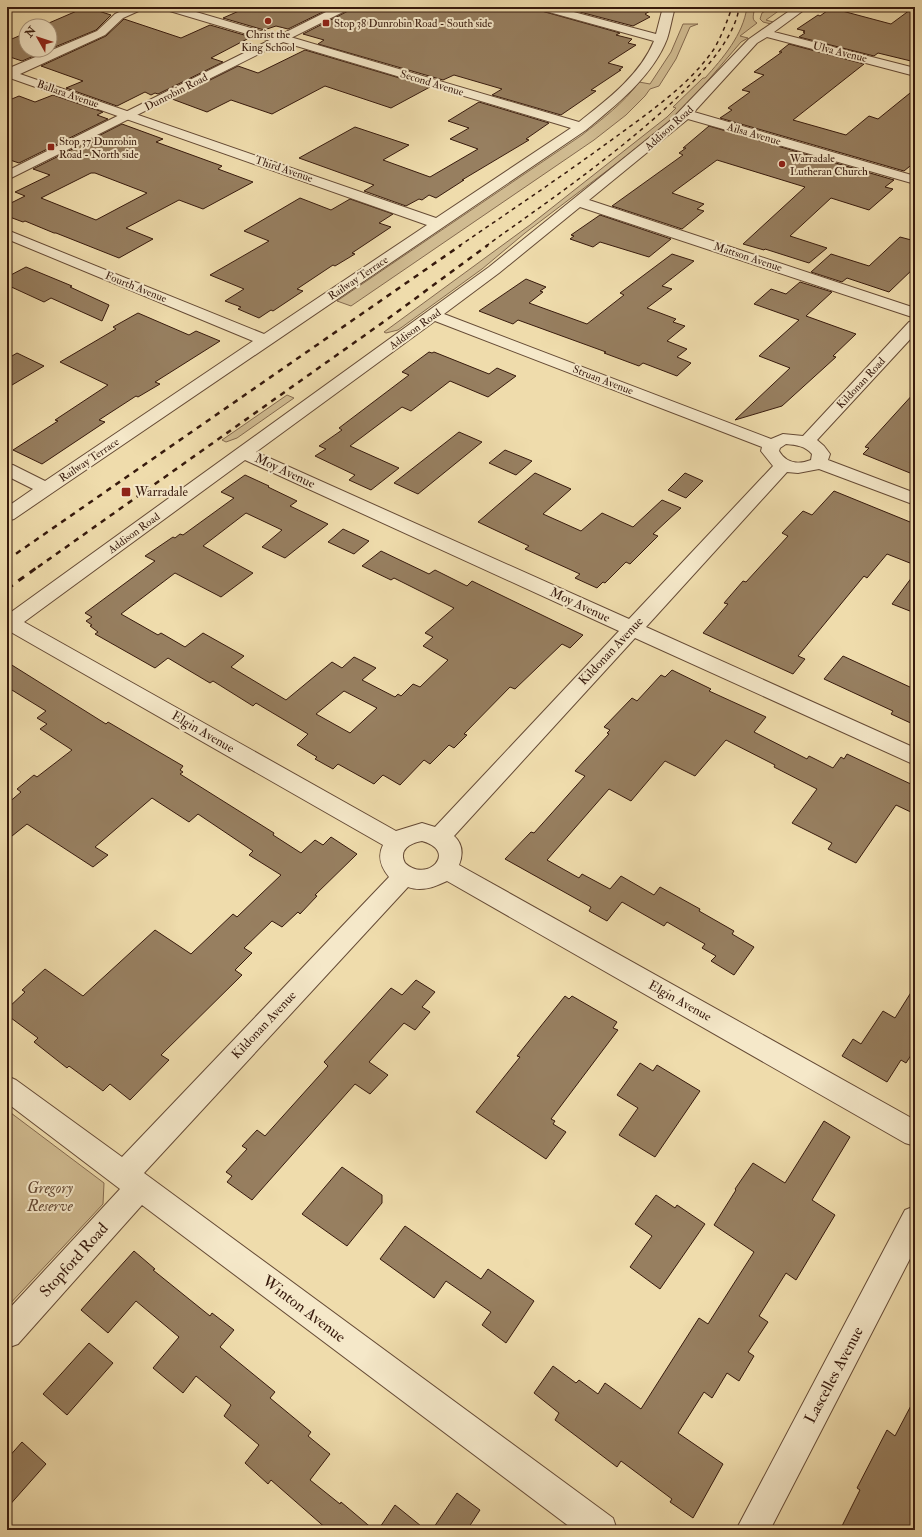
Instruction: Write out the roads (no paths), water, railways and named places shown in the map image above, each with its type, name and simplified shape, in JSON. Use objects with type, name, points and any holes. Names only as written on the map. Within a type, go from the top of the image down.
[{"type":"street","points":[[8,74],[101,33],[119,16],[139,7]]},
{"type":"street","name":"Second Avenue","points":[[167,7],[581,127]]},
{"type":"street","name":"Dunrobin Road","points":[[7,176],[345,7]]},
{"type":"street","points":[[542,7],[661,39]]},
{"type":"street","name":"Railway Terrace","points":[[7,515],[581,127],[614,101],[638,76],[661,39],[667,24],[669,7]]},
{"type":"street","name":"Addison Road","points":[[8,624],[245,453],[494,270],[533,236],[580,202],[686,114],[754,41],[802,7]]},
{"type":"street","name":"Ulva Avenue","points":[[765,32],[915,72]]},
{"type":"street","name":"Ballara Avenue","points":[[8,74],[129,115]]},
{"type":"street","name":"Ailsa Avenue","points":[[686,114],[915,180]]},
{"type":"street","name":"Third Avenue","points":[[129,115],[439,224]]},
{"type":"street","name":"Mattson Avenue","points":[[580,202],[915,313]]},
{"type":"street","name":"Fourth Avenue","points":[[7,234],[266,341]]},
{"type":"street","name":"Struan Avenue","points":[[434,315],[772,445]]},
{"type":"street","name":"Kildonan Road","points":[[807,441],[915,325]]},
{"type":"street","points":[[783,439],[797,439],[807,441],[817,446],[821,454],[818,463],[809,468],[796,469],[783,466],[773,459],[770,451],[772,445],[783,439]]},
{"type":"street","name":"Moy Avenue","points":[[245,453],[915,757]]},
{"type":"street","points":[[818,463],[915,499]]},
{"type":"street","name":"Kildonan Avenue","points":[[440,837],[783,466]]},
{"type":"street","points":[[7,469],[46,489]]},
{"type":"street","name":"Elgin Avenue","points":[[8,624],[397,842]]},
{"type":"street","points":[[412,833],[431,833],[440,837],[450,848],[450,862],[446,869],[431,878],[422,880],[404,876],[394,868],[390,857],[392,849],[397,842],[412,833]]},
{"type":"street","name":"Elgin Avenue","points":[[446,869],[915,1134]]},
{"type":"street","name":"Kildonan Avenue","points":[[132,1181],[404,876]]},
{"type":"street","name":"Winton Avenue","points":[[7,1088],[601,1530]]},
{"type":"street","name":"Stopford Road","points":[[7,1333],[132,1181]]},
{"type":"street","name":"Lascelles Avenue","points":[[752,1530],[915,1220]]},
{"type":"railway","points":[[459,246],[578,164],[643,117],[682,85],[694,74],[714,49],[732,7]]},
{"type":"railway","points":[[486,246],[590,170],[632,137],[671,103],[705,69],[728,36],[739,7]]},
{"type":"railway","points":[[7,560],[461,245]]},
{"type":"railway","points":[[38,567],[382,323],[488,245]]},
{"type":"railway","points":[[7,589],[39,566]]},
{"type":"place","name":"Christ the King School","points":[[268,21]]},
{"type":"place","name":"Stop 38 Dunrobin Road - South side","points":[[326,23]]},
{"type":"place","name":"Stop 37 Dunrobin Road - North side","points":[[51,147]]},
{"type":"place","name":"Warradale Lutheran Church","points":[[782,164]]},
{"type":"place","name":"Warradale","points":[[126,492]]},
{"type":"park label","name":"Gregory Reserve","points":[[50,1197]]}]
